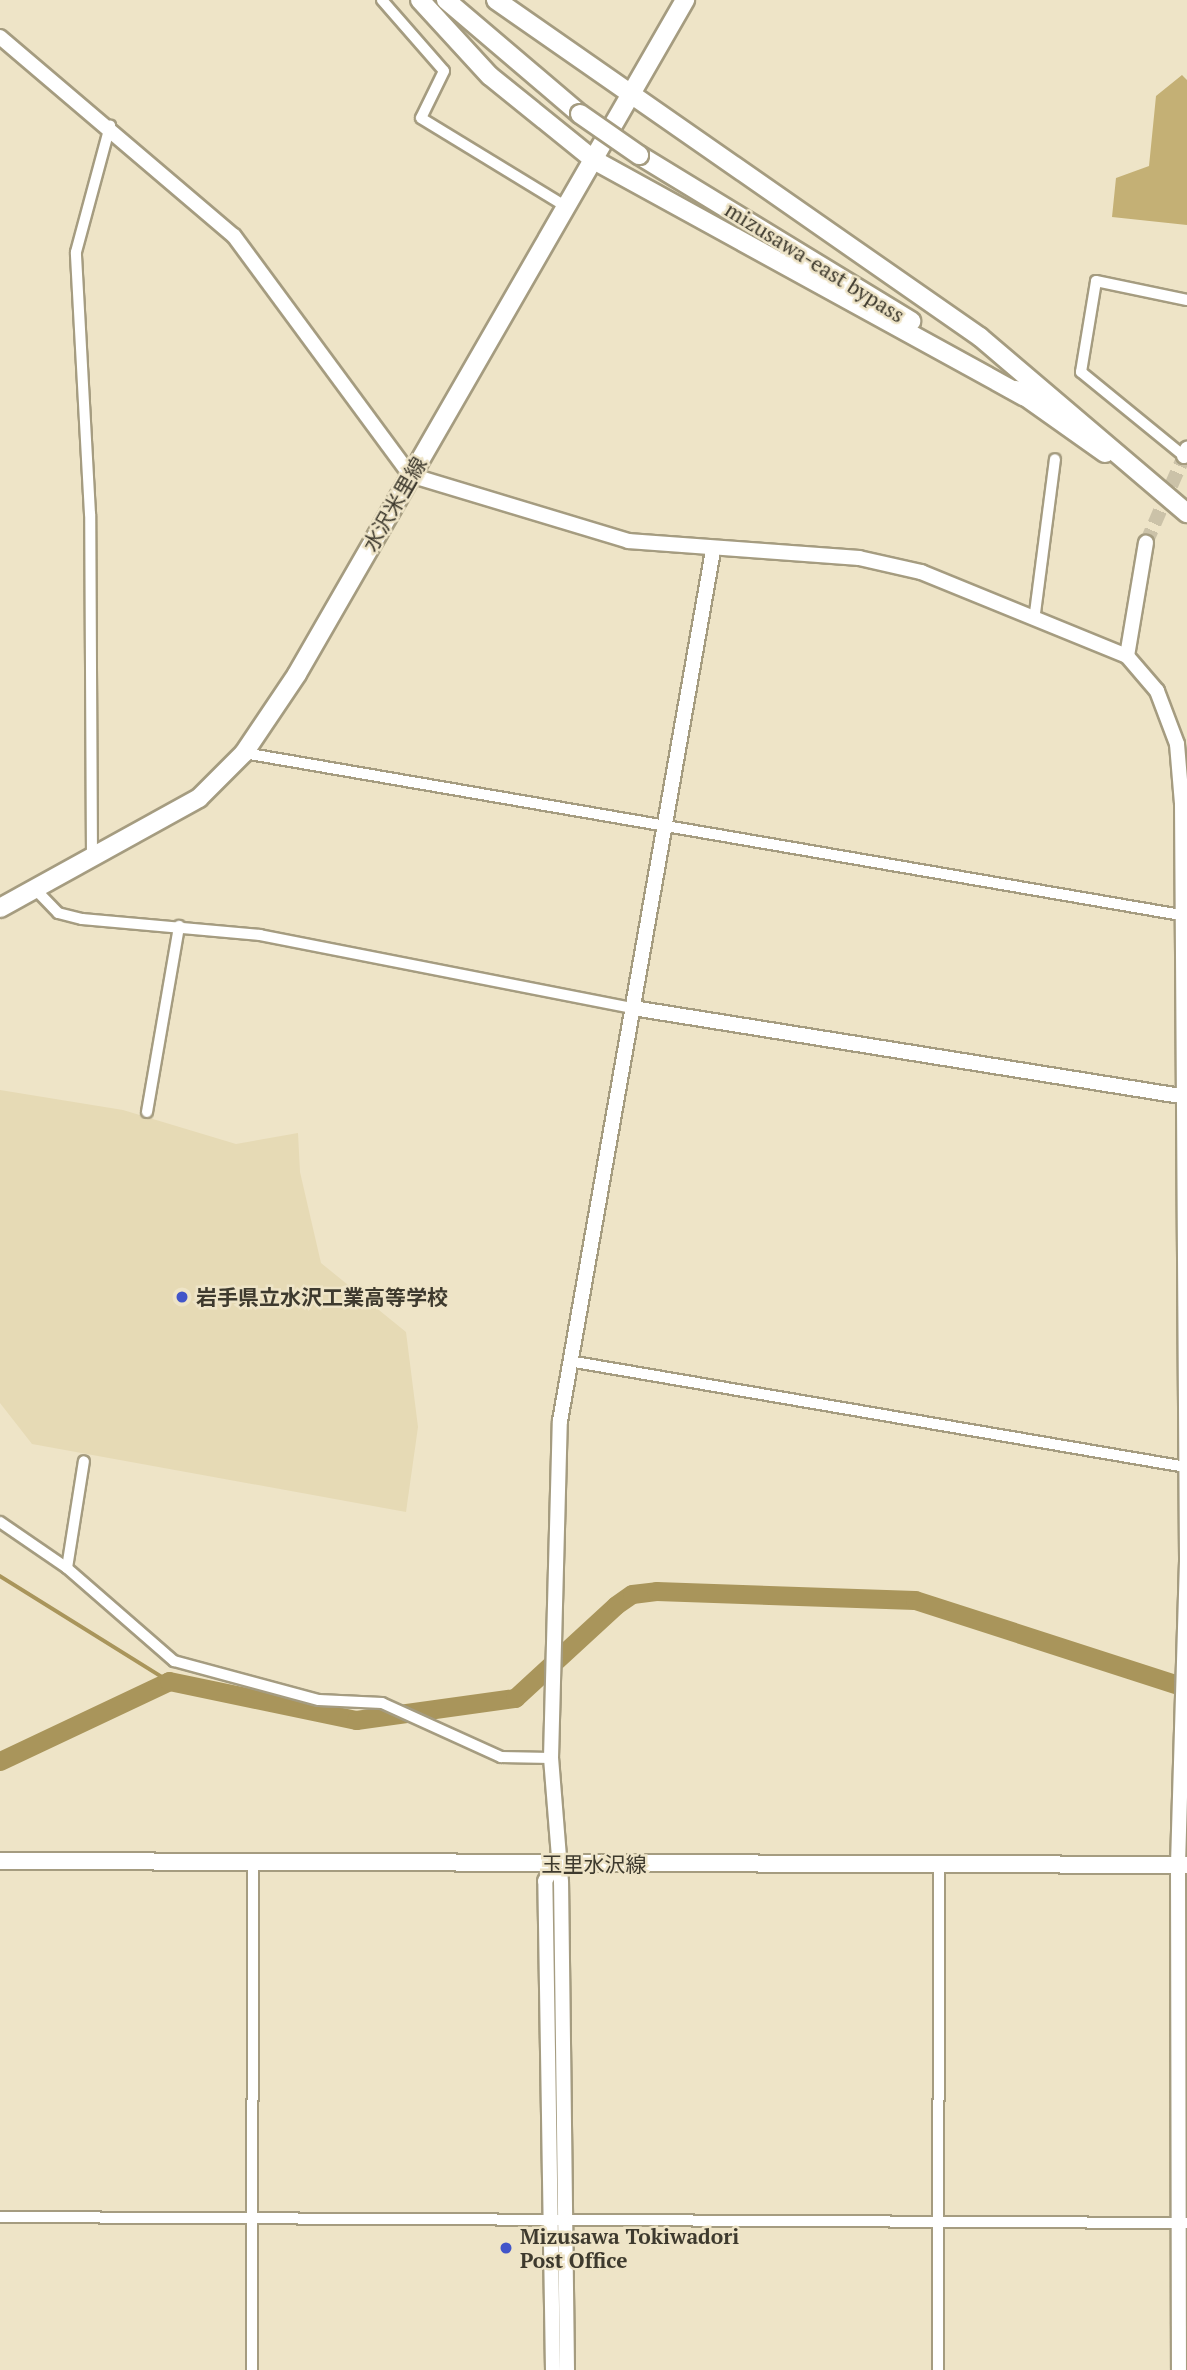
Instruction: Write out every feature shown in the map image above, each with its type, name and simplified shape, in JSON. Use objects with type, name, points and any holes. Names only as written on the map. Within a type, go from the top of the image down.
[{"type":"main road","points":[[420,0],[490,76],[594,160],[1024,396]]},
{"type":"main road","name":"mizusawa-east bypass","points":[[446,0],[580,114],[639,155],[1024,396],[1187,519]]},
{"type":"main road","points":[[496,0],[981,337],[1187,513]]},
{"type":"main road","name":"水沢米里線","points":[[0,908],[199,798],[244,753],[410,475],[685,0]]},
{"type":"main road","name":"玉里水沢線","points":[[0,1861],[1183,1864]]},
{"type":"street","points":[[382,0],[444,71],[421,118],[565,206]]},
{"type":"street","points":[[0,37],[110,126],[234,236],[410,475],[546,522],[628,541],[713,551],[859,558],[921,572],[1035,613],[1127,656],[1157,691],[1177,744],[1184,914],[1184,2223],[1179,2370]]},
{"type":"street","points":[[92,858],[90,527],[76,252],[110,126]]},
{"type":"street","points":[[1186,452],[1081,372],[1096,281],[1187,300]]},
{"type":"street","points":[[1035,613],[1055,459]]},
{"type":"street","points":[[1127,656],[1146,544]]},
{"type":"street","points":[[554,2370],[559,2222],[561,1882],[555,1864],[551,1758],[558,1448],[569,1361],[713,551]]},
{"type":"street","points":[[244,753],[1184,914]]},
{"type":"street","points":[[36,890],[58,913],[82,919],[260,935],[633,1009],[1185,1097]]},
{"type":"street","points":[[147,1112],[179,926]]},
{"type":"street","points":[[569,1361],[1186,1466]]},
{"type":"street","points":[[67,1568],[84,1461]]},
{"type":"street","points":[[0,1522],[67,1568],[174,1661],[319,1700],[388,1707],[412,1720],[501,1757],[551,1758]]},
{"type":"street","points":[[252,2370],[253,1863]]},
{"type":"street","points":[[938,2370],[943,2224],[939,1863]]},
{"type":"street","points":[[0,2217],[943,2224],[1184,2223]]},
{"type":"street","points":[[559,2222],[567,2370]]},
{"type":"shaded area","points":[[1182,75],[1187,80],[1187,225],[1112,217],[1116,178],[1149,166],[1156,96]]},
{"type":"shaded area","name":"岩手県立水沢工業高等学校","points":[[0,1090],[123,1110],[236,1144],[298,1133],[300,1172],[321,1263],[406,1332],[418,1427],[406,1512],[32,1444],[0,1403]]},
{"type":"waterway","points":[[0,1576],[169,1681]]},
{"type":"waterway","points":[[0,1761],[169,1681],[356,1720],[515,1698],[616,1605],[632,1594],[656,1591],[915,1600],[1187,1688]]},
{"type":"tunnel","points":[[1146,543],[1184,456]]},
{"type":"place","name":"岩手県立水沢工業高等学校","points":[[182,1297]]},
{"type":"place","name":"Mizusawa Tokiwadori Post Office","points":[[506,2248]]}]
